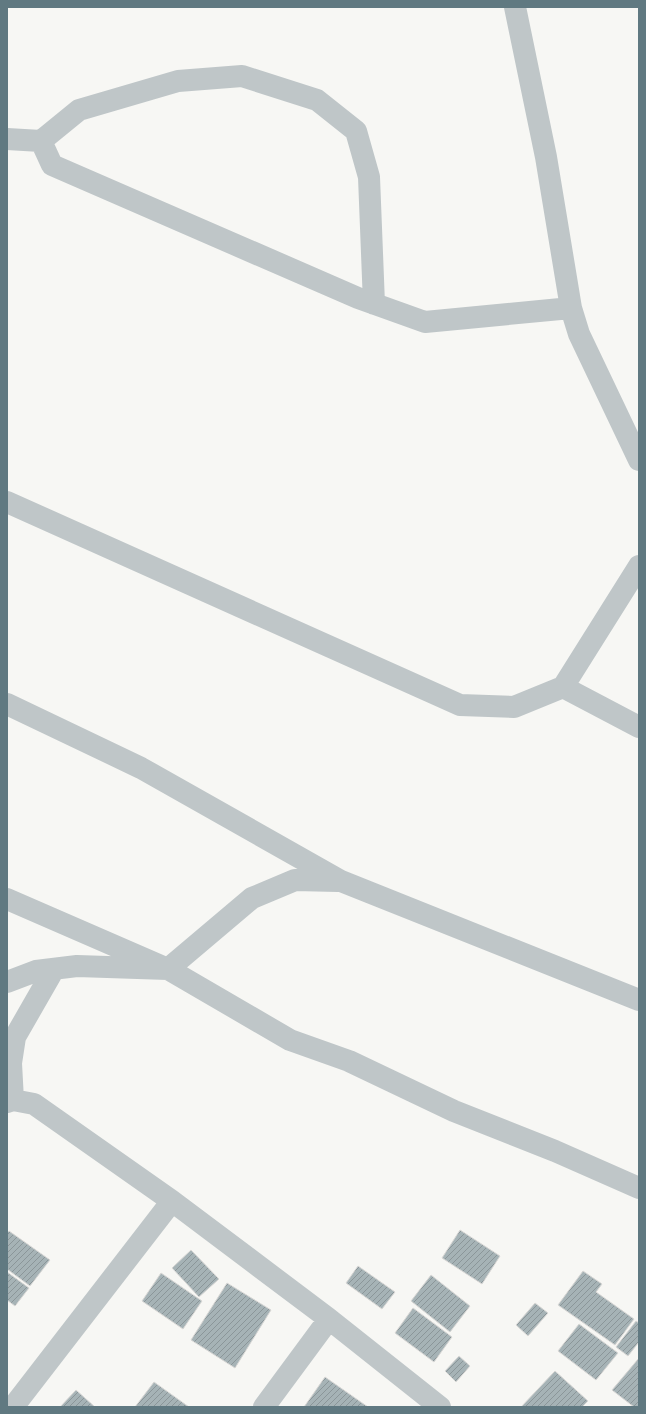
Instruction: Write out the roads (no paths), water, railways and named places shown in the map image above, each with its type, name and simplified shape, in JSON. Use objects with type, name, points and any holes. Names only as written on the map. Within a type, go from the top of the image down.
[{"type":"street","points":[[515,7],[546,157],[571,308],[579,334],[639,460]]},
{"type":"street","points":[[7,140],[41,141],[79,110],[178,81],[242,76],[316,100],[356,131],[369,177],[374,304]]},
{"type":"street","points":[[41,141],[52,165],[358,298],[425,322],[571,308]]},
{"type":"street","points":[[7,502],[460,705],[514,707],[563,687],[639,566]]},
{"type":"street","points":[[563,687],[639,726]]},
{"type":"street","points":[[7,704],[141,768],[341,881],[639,999]]},
{"type":"street","points":[[7,982],[36,971],[77,966],[168,969],[252,898],[295,880],[341,881]]},
{"type":"street","points":[[7,899],[168,969],[290,1040],[349,1061],[454,1111],[555,1150],[639,1188]]},
{"type":"street","points":[[54,969],[15,1037],[11,1063],[10,1101],[34,1104],[172,1201],[329,1319],[440,1407]]},
{"type":"street","points":[[13,1407],[172,1201]]},
{"type":"street","points":[[264,1407],[329,1319]]}]
